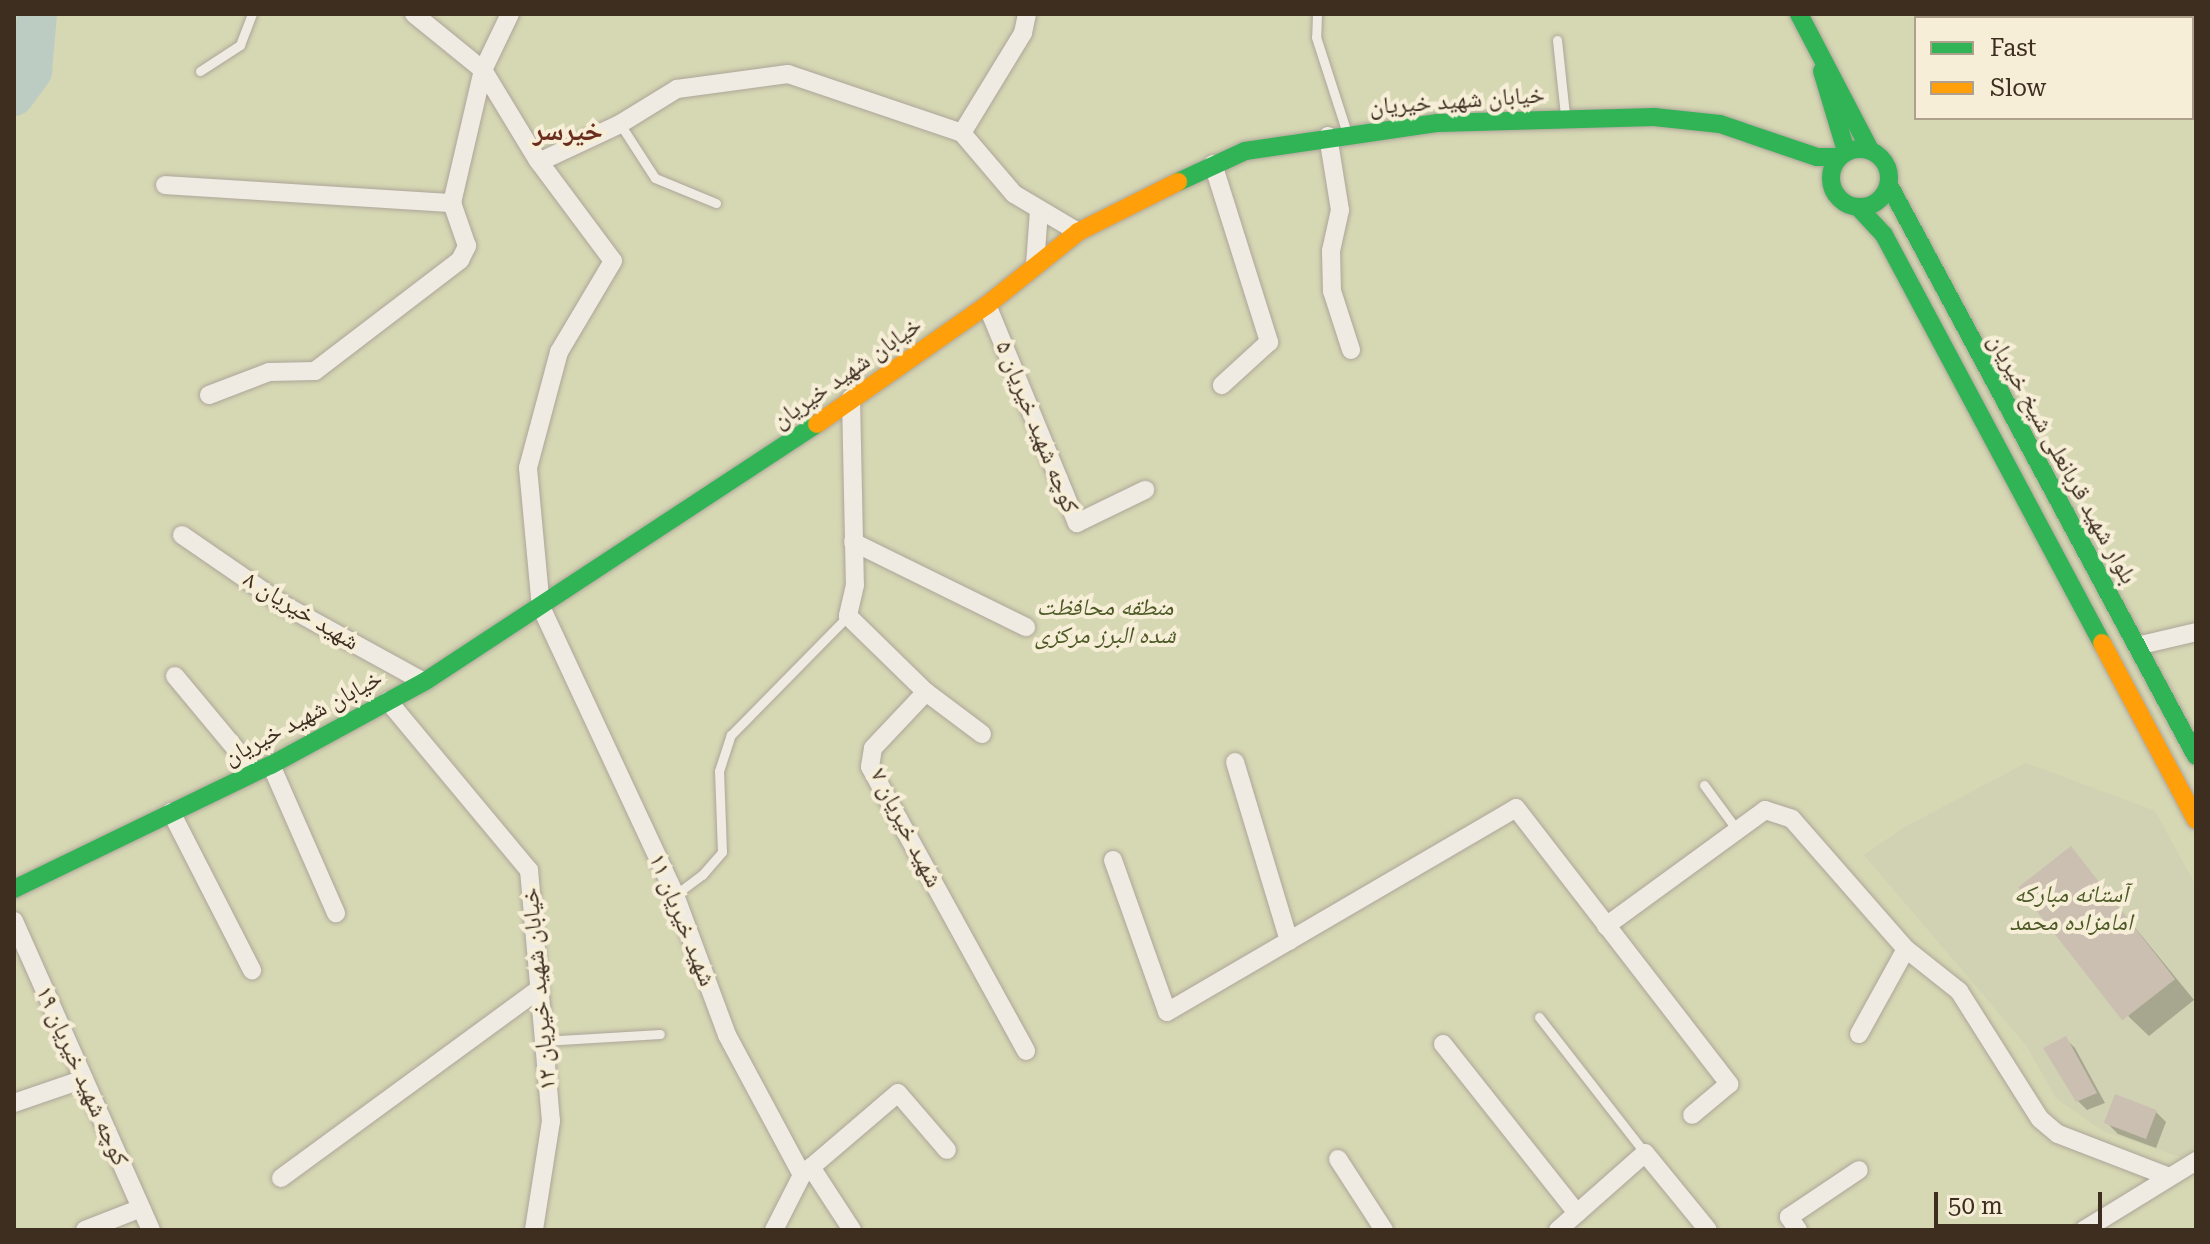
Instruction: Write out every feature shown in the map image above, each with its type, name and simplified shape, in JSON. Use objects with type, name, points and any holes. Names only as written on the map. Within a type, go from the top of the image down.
[{"type":"street","points":[[414,14],[483,70],[539,162],[620,124],[677,89],[788,74],[962,133],[1014,194],[1078,232]]},
{"type":"street","points":[[209,395],[269,372],[315,371],[460,260],[467,246],[452,203],[483,70],[510,14]]},
{"type":"street","points":[[962,133],[1023,33],[1027,14]]},
{"type":"street","points":[[1799,14],[1820,60],[1842,154],[1830,174],[1834,192]]},
{"type":"street","points":[[1820,60],[1843,91],[1870,150],[1888,167],[1889,185],[1874,204],[1858,207]]},
{"type":"street","name":"خیابان شهید خیریان","points":[[14,889],[263,768],[424,682],[541,607],[987,305],[1078,232],[1213,164],[1245,151],[1347,133],[1438,123],[1654,117],[1720,124],[1766,141]]},
{"type":"street","points":[[1328,136],[1340,210],[1331,251],[1332,291],[1351,350]]},
{"type":"street","points":[[1766,141],[1817,157],[1870,150]]},
{"type":"street","points":[[1766,141],[1858,207],[1884,235],[2196,820]]},
{"type":"street","name":"شهید خیریان ۱۱","points":[[539,162],[613,261],[559,352],[528,468],[541,607],[675,895],[727,1035],[806,1171],[852,1230]]},
{"type":"street","points":[[1213,164],[1269,342],[1222,385]]},
{"type":"street","points":[[165,185],[452,203]]},
{"type":"street","name":"بلوار شهید قربانعلی شیخ خیریان","points":[[1889,185],[2196,756]]},
{"type":"street","points":[[1035,265],[1039,211]]},
{"type":"street","name":"کوچه شهید خیریان ۵","points":[[987,305],[1077,523],[1145,490]]},
{"type":"street","points":[[1956,372],[1981,359]]},
{"type":"street","points":[[851,398],[855,585],[848,616],[926,692],[982,734]]},
{"type":"street","name":"شهید خیریان ۸","points":[[182,535],[284,605],[424,682]]},
{"type":"street","points":[[853,542],[1026,627]]},
{"type":"street","points":[[2137,646],[2196,632]]},
{"type":"street","points":[[175,676],[263,768],[336,913]]},
{"type":"street","name":"شهید خیریان ۷","points":[[926,692],[873,748],[870,767],[1026,1051]]},
{"type":"street","name":"خیابان شهید خیریان ۱۲","points":[[388,701],[529,870],[551,1121],[534,1230]]},
{"type":"street","points":[[1235,762],[1289,941]]},
{"type":"street","points":[[1113,860],[1167,1012],[1516,808],[1729,1084],[1692,1115]]},
{"type":"street","points":[[1606,926],[1765,810],[1792,819],[1906,949],[1959,991],[2040,1119],[2058,1134],[2167,1176]]},
{"type":"street","points":[[171,812],[252,970]]},
{"type":"street","name":"کوچه شهید خیریان ۱۹","points":[[14,921],[151,1230]]},
{"type":"street","points":[[1859,1034],[1906,949]]},
{"type":"street","points":[[281,1178],[538,990]]},
{"type":"street","points":[[1443,1044],[1577,1213]]},
{"type":"street","points":[[14,1103],[84,1079]]},
{"type":"street","points":[[774,1230],[806,1171],[898,1093],[947,1150]]},
{"type":"street","points":[[1558,1230],[1645,1153],[1708,1230]]},
{"type":"street","points":[[1338,1159],[1384,1230]]},
{"type":"street","points":[[2084,1230],[2167,1176],[2196,1161]]},
{"type":"street","points":[[1798,1230],[1789,1217],[1859,1170]]},
{"type":"street","points":[[85,1230],[141,1208]]},
{"type":"lane","points":[[200,71],[240,45],[252,14]]},
{"type":"lane","points":[[1317,14],[1316,37],[1347,133]]},
{"type":"lane","points":[[1557,40],[1566,119]]},
{"type":"lane","points":[[620,124],[655,178],[716,203]]},
{"type":"lane","points":[[675,895],[702,875],[722,852],[719,771],[731,735],[848,616]]},
{"type":"lane","points":[[1704,785],[1737,830]]},
{"type":"lane","points":[[1539,1017],[1645,1153]]},
{"type":"lane","points":[[543,1041],[660,1034]]},
{"type":"green space","name":"منطقه محافظت شده البرز مرکزی","points":[[14,14],[2196,14],[2196,1230],[14,1230]]},
{"type":"green space","name":"آستانه مبارکه امامزاده محمد","points":[[2026,763],[2155,811],[2196,886],[2196,1147],[2180,1157],[2103,1131],[2056,1098],[2026,1045],[1864,855],[1905,827]]},
{"type":"building","points":[[2071,846],[2175,979],[2122,1020],[2018,887]]},
{"type":"building","points":[[2066,1036],[2097,1093],[2076,1102],[2043,1048]]},
{"type":"building","points":[[2115,1094],[2157,1110],[2146,1139],[2104,1123]]},
{"type":"waterway","points":[[14,96],[32,71],[37,14]]},
{"type":"traffic: fast","points":[[1799,14],[1870,150]]},
{"type":"traffic: fast","points":[[1822,71],[1846,151]]},
{"type":"traffic: fast","points":[[1178,182],[1245,151],[1438,123],[1654,117],[1720,124],[1817,157],[1839,157]]},
{"type":"traffic: fast","points":[[1860,149],[1881,157],[1889,178],[1881,199],[1860,207],[1839,199],[1831,178],[1839,157],[1860,149]]},
{"type":"traffic: fast","points":[[1889,185],[2196,756]]},
{"type":"traffic: fast","points":[[1858,207],[1884,235],[2102,643]]},
{"type":"traffic: fast","points":[[14,889],[271,765],[424,682],[817,424]]},
{"type":"traffic: slow","points":[[817,424],[987,305],[1078,232],[1178,182]]},
{"type":"traffic: slow","points":[[2102,643],[2196,820]]},
{"type":"district","name":"خیرسر","points":[[568,131]]}]
